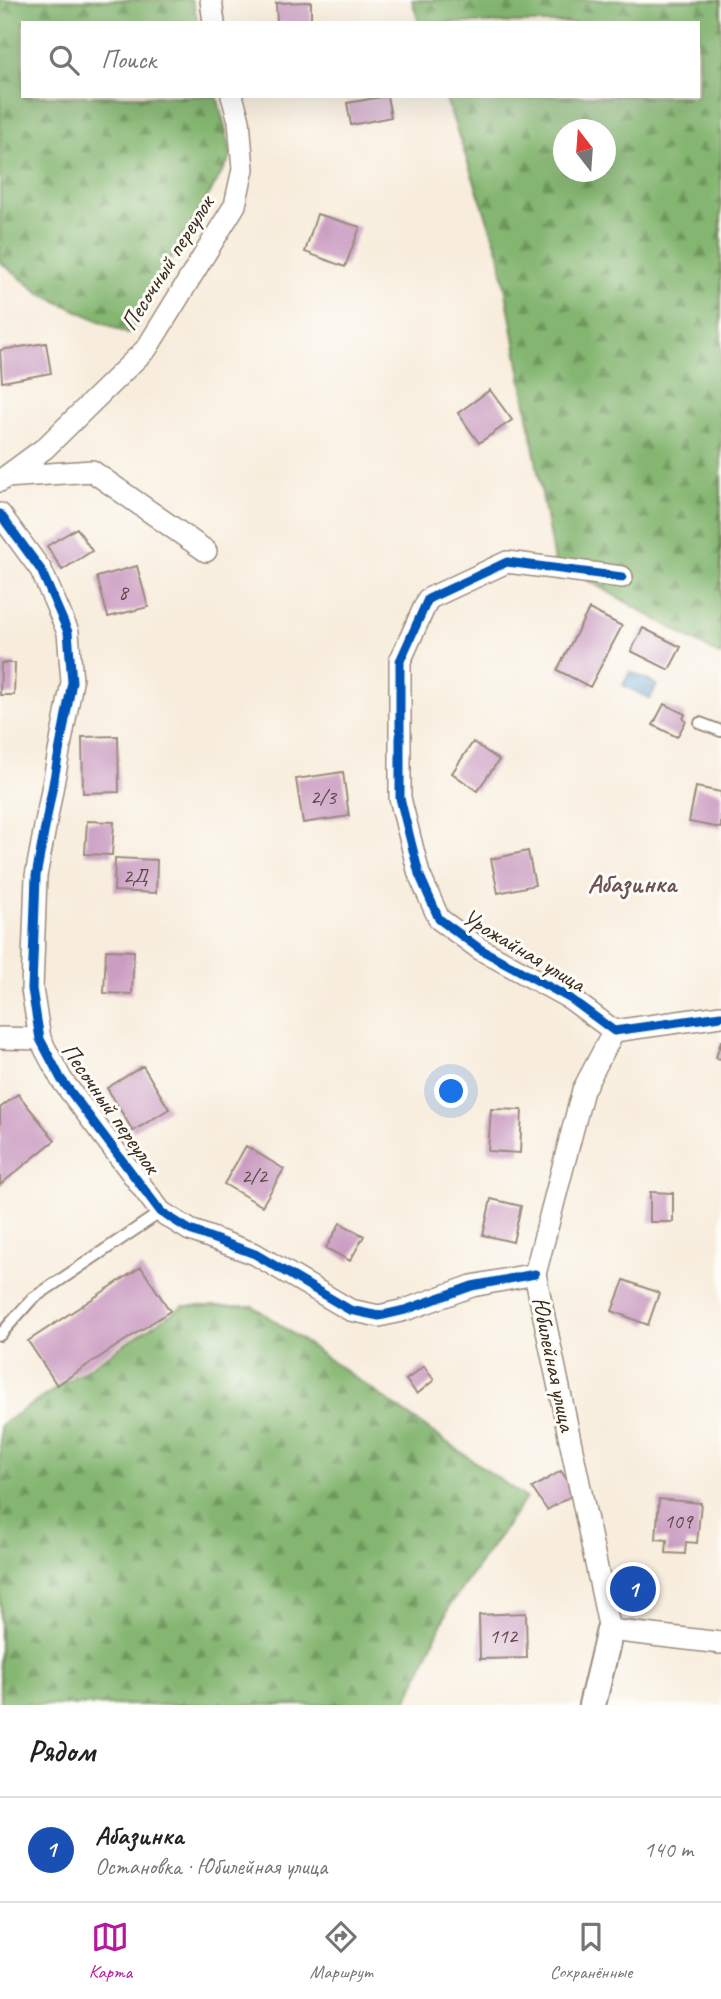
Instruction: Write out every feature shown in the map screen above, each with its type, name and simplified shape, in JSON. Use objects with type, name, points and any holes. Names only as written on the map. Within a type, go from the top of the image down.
[{"type":"street","points":[[211,0],[214,21]]},
{"type":"street","name":"Песочный переулок","points":[[3,479],[45,448],[147,348],[235,205],[243,169],[239,120],[233,98]]},
{"type":"street","points":[[3,479],[93,471],[206,551]]},
{"type":"street","name":"Песочный переулок","points":[[0,514],[41,570],[68,632],[72,682],[36,876],[32,989],[40,1039],[61,1079],[161,1213],[190,1230],[255,1254],[350,1310],[379,1316],[405,1310],[472,1286],[535,1274]]},
{"type":"street","name":"Урожайная улица","points":[[614,1031],[571,999],[480,949],[439,919],[419,874],[400,798],[400,661],[428,599],[507,562],[622,577]]},
{"type":"street","points":[[614,1031],[721,1016]]},
{"type":"street","name":"Юбилейная улица","points":[[592,1705],[610,1630],[535,1274],[583,1090],[614,1031]]},
{"type":"street","name":"Песочный переулок","points":[[0,1038],[40,1039]]},
{"type":"street","points":[[610,1630],[721,1643]]},
{"type":"lane","points":[[700,723],[721,731]]},
{"type":"lane","points":[[0,1335],[32,1299],[161,1213]]},
{"type":"green space","points":[[0,0],[192,0],[197,21],[21,21],[21,98],[218,98],[232,155],[128,334],[41,294],[0,262]]},
{"type":"green space","points":[[412,0],[721,0],[721,656],[554,561],[499,253],[446,98],[700,98],[700,21],[418,21]]},
{"type":"green space","points":[[183,1306],[253,1306],[526,1498],[450,1605],[405,1705],[0,1705],[0,1425]]},
{"type":"water","points":[[630,671],[657,685],[650,699],[623,685]]},
{"type":"building","points":[[311,2],[311,21],[277,21],[276,3]]},
{"type":"building","points":[[387,98],[391,117],[351,125],[347,103]]},
{"type":"building","points":[[317,214],[360,227],[345,267],[305,252]]},
{"type":"building","points":[[46,343],[51,373],[2,382],[0,350]]},
{"type":"building","points":[[490,390],[512,420],[479,443],[458,413]]},
{"type":"building","points":[[77,528],[92,551],[62,570],[47,546]]},
{"type":"building","points":[[137,566],[148,607],[108,617],[97,577]]},
{"type":"building","points":[[589,609],[622,626],[590,687],[557,670]]},
{"type":"building","points":[[643,628],[681,647],[669,670],[631,651]]},
{"type":"building","points":[[1,663],[15,663],[14,695],[0,695]]},
{"type":"building","points":[[664,704],[685,714],[683,719],[686,721],[677,737],[653,725]]},
{"type":"building","points":[[118,736],[119,792],[83,793],[82,737]]},
{"type":"building","points":[[473,742],[499,760],[477,791],[452,773]]},
{"type":"building","points":[[343,772],[349,816],[303,823],[296,779]]},
{"type":"building","points":[[696,787],[721,792],[721,828],[689,822]]},
{"type":"building","points":[[87,821],[114,822],[112,855],[85,854]]},
{"type":"building","points":[[528,851],[535,885],[498,893],[491,859]]},
{"type":"building","points":[[115,858],[157,860],[156,893],[114,891]]},
{"type":"building","points":[[106,950],[134,951],[132,994],[104,993]]},
{"type":"building","points":[[721,1040],[721,1059],[716,1058]]},
{"type":"building","points":[[143,1066],[169,1109],[133,1131],[107,1088]]},
{"type":"building","points":[[18,1094],[55,1140],[0,1185],[0,1108]]},
{"type":"building","points":[[491,1109],[522,1110],[520,1153],[488,1151]]},
{"type":"building","points":[[246,1146],[284,1169],[262,1206],[224,1184]]},
{"type":"building","points":[[650,1192],[673,1193],[673,1222],[650,1222]]},
{"type":"building","points":[[491,1199],[521,1206],[513,1242],[483,1235]]},
{"type":"building","points":[[340,1223],[364,1236],[350,1261],[326,1248]]},
{"type":"building","points":[[141,1267],[170,1311],[57,1385],[28,1341]]},
{"type":"building","points":[[624,1280],[659,1293],[648,1325],[612,1311]]},
{"type":"building","points":[[424,1366],[434,1380],[417,1394],[406,1380]]},
{"type":"building","points":[[561,1471],[576,1493],[547,1510],[532,1488]]},
{"type":"building","points":[[659,1499],[701,1503],[697,1543],[686,1542],[685,1554],[666,1553],[667,1540],[656,1539]]},
{"type":"building","points":[[526,1613],[527,1658],[480,1659],[479,1615]]},
{"type":"cycle path","points":[[0,514],[41,570],[68,632],[72,682],[36,876],[32,989],[40,1039],[61,1079],[161,1212],[190,1230],[255,1254],[350,1310],[379,1316],[405,1310],[472,1286],[535,1274]]},
{"type":"cycle path","points":[[622,577],[507,562],[428,599],[400,661],[400,798],[419,874],[439,919],[480,949],[571,999],[614,1031],[721,1016]]},
{"type":"place","name":"Абазинка","points":[[633,1589]]},
{"type":"district","name":"Абазинка","points":[[632,883]]}]
